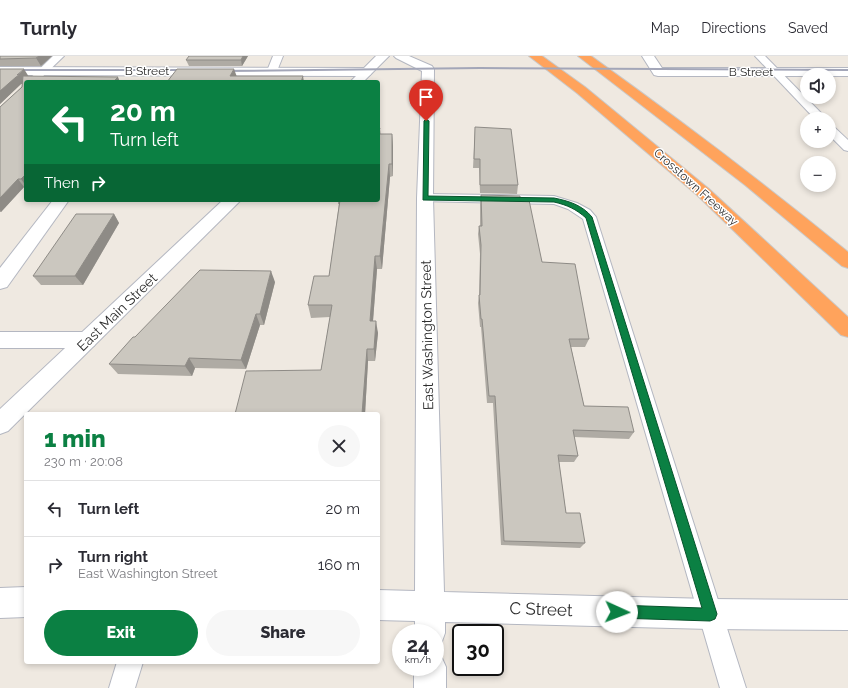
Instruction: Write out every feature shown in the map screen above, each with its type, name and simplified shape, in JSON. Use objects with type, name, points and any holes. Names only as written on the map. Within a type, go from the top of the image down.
[{"type":"highway","name":"Crosstown Freeway","points":[[535,56],[593,100],[703,192],[848,329]]},
{"type":"highway","points":[[584,56],[678,125],[848,262]]},
{"type":"street","points":[[358,80],[383,56]]},
{"type":"street","name":"East Washington Street","points":[[400,56],[428,68],[425,198],[430,619]]},
{"type":"street","name":"B Street","points":[[0,71],[43,71],[160,66],[272,71],[366,72]]},
{"type":"street","points":[[150,80],[160,66]]},
{"type":"street","name":"B Street","points":[[654,66],[848,72]]},
{"type":"street","points":[[773,69],[848,67]]},
{"type":"street","points":[[0,282],[60,202]]},
{"type":"street","name":"East Main Street","points":[[0,424],[231,202]]},
{"type":"street","points":[[0,340],[87,340]]},
{"type":"street","points":[[0,602],[24,602]]},
{"type":"street","name":"C Street","points":[[380,606],[430,619],[710,614],[848,615]]},
{"type":"street","points":[[430,676],[430,688]]},
{"type":"lane","points":[[33,80],[59,56]]},
{"type":"lane","points":[[272,71],[278,56]]},
{"type":"lane","points":[[760,56],[814,112]]},
{"type":"lane","points":[[836,135],[848,147]]},
{"type":"lane","points":[[425,198],[554,200],[568,203],[580,209],[589,217],[733,688]]},
{"type":"lane","points":[[122,688],[129,664]]},
{"type":"building","points":[[0,56],[39,56],[36,58],[0,59]]},
{"type":"building","points":[[189,56],[243,56],[241,60],[186,60]]},
{"type":"building","points":[[0,69],[24,69],[17,75],[20,75],[0,91]]},
{"type":"building","points":[[177,69],[234,69],[230,76],[303,76],[302,80],[169,80]]},
{"type":"building","points":[[23,76],[118,77],[115,80],[24,80],[24,176],[21,179],[18,179],[0,198],[0,107],[22,87]]},
{"type":"building","points":[[475,127],[511,129],[518,185],[480,185],[480,159],[474,159]]},
{"type":"building","points":[[380,134],[392,134],[392,164],[389,164],[380,256],[375,256],[370,321],[376,321],[374,349],[367,349],[362,412],[236,412],[246,371],[321,370],[332,305],[308,305],[314,276],[329,276],[340,202],[380,202]]},
{"type":"building","points":[[481,195],[520,196],[520,199],[529,200],[542,262],[575,264],[589,339],[569,339],[584,406],[628,407],[634,432],[573,430],[578,456],[558,455],[566,513],[580,513],[585,543],[504,541],[495,396],[489,396],[479,295],[481,245],[479,226],[482,226]]},
{"type":"building","points":[[76,214],[114,214],[75,276],[33,276]]},
{"type":"building","points":[[200,270],[271,271],[260,314],[256,314],[241,360],[189,358],[185,366],[109,364],[133,337],[135,337]]},
{"type":"railway","points":[[224,71],[480,68],[848,70]]},
{"type":"railway","points":[[0,70],[188,70]]},
{"type":"route","points":[[426,121],[425,198],[554,200],[568,203],[580,209],[589,217],[593,226],[592,231],[710,614],[617,612]]}]
